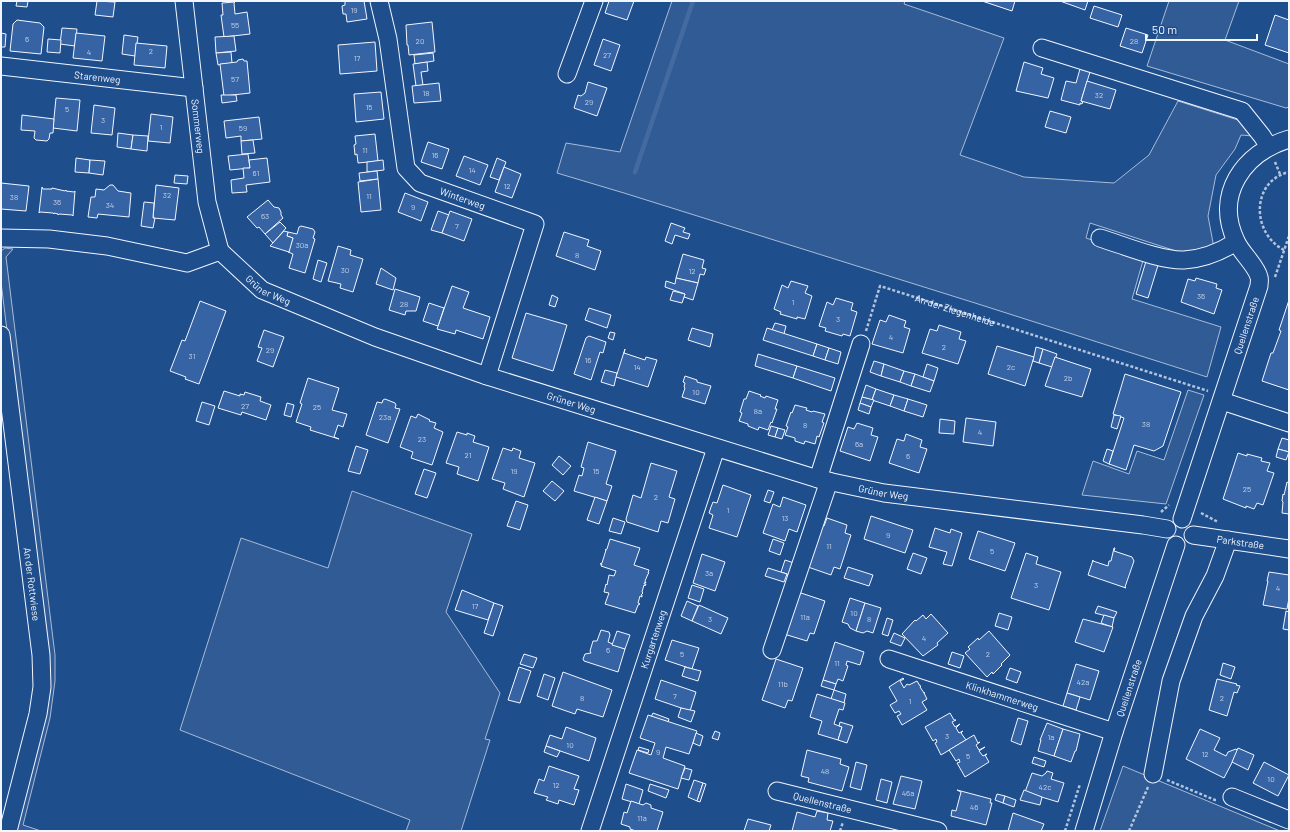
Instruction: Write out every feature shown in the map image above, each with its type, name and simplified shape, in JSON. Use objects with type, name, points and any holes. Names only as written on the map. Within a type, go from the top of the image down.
[{"type":"street","name":"Sommerweg","points":[[184,1],[207,202],[220,251]]},
{"type":"street","name":"Winterweg","points":[[379,1],[388,39],[406,168],[420,183],[535,224],[487,376]]},
{"type":"street","points":[[567,74],[594,1]]},
{"type":"street","points":[[1042,48],[1242,111],[1269,147]]},
{"type":"street","name":"Starenweg","points":[[1,66],[194,88]]},
{"type":"street","name":"Quellenstraße","points":[[1182,519],[1215,396],[1260,286],[1259,277],[1236,242],[1230,227],[1228,213],[1234,184],[1248,162],[1269,147],[1289,139]]},
{"type":"street","points":[[1,238],[49,239],[107,246],[187,263],[220,251]]},
{"type":"street","points":[[1100,238],[1165,258],[1183,260],[1203,257],[1224,249],[1236,242]]},
{"type":"street","name":"Grüner Weg","points":[[220,251],[262,290],[375,337],[487,376],[716,448],[824,480],[884,493],[1167,529]]},
{"type":"street","name":"An der Rottwiese","points":[[1,335],[41,655],[42,687],[38,714],[8,831]]},
{"type":"street","points":[[772,650],[824,480],[861,344]]},
{"type":"street","points":[[1215,396],[1289,423]]},
{"type":"street","name":"Kurgartenweg","points":[[590,831],[716,448]]},
{"type":"street","points":[[1182,519],[1191,525],[1193,535],[1189,542],[1176,545],[1169,539],[1167,529],[1171,522],[1182,519]]},
{"type":"street","name":"Parkstraße","points":[[1193,535],[1289,549]]},
{"type":"street","points":[[1153,774],[1171,681],[1194,616],[1215,576],[1228,540]]},
{"type":"street","name":"Quellenstraße","points":[[1084,831],[1114,732],[1176,545]]},
{"type":"street","name":"Klinkhammerweg","points":[[889,659],[1114,732]]},
{"type":"street","name":"Quellenstraße","points":[[778,791],[938,831]]},
{"type":"street","points":[[1232,797],[1289,820]]},
{"type":"path","points":[[1284,250],[1267,234],[1260,217],[1260,208],[1262,197],[1268,186],[1280,174],[1289,172]]},
{"type":"path","name":"An der Ziegenheide","points":[[861,344],[880,286],[1215,396]]},
{"type":"path","points":[[1211,384],[1215,396]]},
{"type":"path","points":[[1143,525],[1146,510],[1162,512],[1168,507],[1171,499]]},
{"type":"path","points":[[1129,831],[1153,774],[1215,800],[1232,797]]},
{"type":"path","points":[[1065,831],[1082,779]]},
{"type":"shaded area","points":[[672,1],[905,1],[904,4],[1004,38],[960,155],[1024,177],[1114,183],[1149,155],[1178,101],[1238,120],[1253,136],[1241,135],[1235,149],[1216,175],[1208,216],[1214,248],[1179,252],[1090,223],[1086,238],[1144,257],[1132,299],[1221,327],[1207,377],[557,173],[566,143],[620,152]]},
{"type":"shaded area","points":[[1169,1],[1239,1],[1225,40],[1289,64],[1289,107],[1286,108],[1147,66]]},
{"type":"shaded area","points":[[5,248],[13,249],[6,257],[55,655],[55,681],[50,718],[23,825],[41,831],[14,831],[47,655],[1,282],[1,251]]},
{"type":"shaded area","points":[[1188,390],[1204,395],[1166,504],[1082,495],[1093,461],[1129,474],[1137,451],[1164,460]]},
{"type":"shaded area","points":[[352,491],[472,534],[446,612],[500,693],[485,739],[490,740],[461,831],[406,831],[410,820],[180,730],[241,538],[328,568]]},
{"type":"shaded area","points":[[1123,766],[1280,831],[1100,831]]},
{"type":"building","points":[[17,1],[28,1],[27,7],[16,6]]},
{"type":"building","points":[[97,1],[115,2],[113,17],[95,15]]},
{"type":"building","points":[[345,1],[364,1],[367,19],[347,22],[346,14],[343,14],[342,6],[345,5]]},
{"type":"building","points":[[609,1],[634,1],[627,20],[605,13]]},
{"type":"building","points":[[982,1],[1015,1],[1012,11]]},
{"type":"building","points":[[1060,1],[1088,1],[1085,10]]},
{"type":"building","points":[[235,2],[235,14],[247,12],[250,34],[224,37],[221,15],[223,15],[222,3]]},
{"type":"building","points":[[1094,6],[1122,15],[1118,27],[1090,18]]},
{"type":"building","points":[[1275,15],[1289,20],[1289,53],[1265,45]]},
{"type":"building","points":[[17,20],[40,23],[44,27],[41,54],[10,51],[13,24]]},
{"type":"building","points":[[432,22],[435,52],[409,55],[406,25]]},
{"type":"building","points":[[62,28],[77,29],[75,46],[60,44]]},
{"type":"building","points":[[1126,28],[1148,35],[1142,53],[1120,46]]},
{"type":"building","points":[[1,33],[6,34],[5,47],[1,47]]},
{"type":"building","points":[[76,33],[105,36],[102,61],[73,58]]},
{"type":"building","points":[[124,35],[138,37],[135,56],[122,54]]},
{"type":"building","points":[[234,36],[236,51],[216,53],[215,37]]},
{"type":"building","points":[[48,39],[61,40],[60,53],[47,52]]},
{"type":"building","points":[[603,39],[620,45],[611,71],[594,65]]},
{"type":"building","points":[[375,42],[377,71],[340,74],[338,45]]},
{"type":"building","points":[[136,43],[167,46],[165,68],[134,65]]},
{"type":"building","points":[[231,52],[232,63],[218,65],[216,53]]},
{"type":"building","points":[[433,53],[434,61],[415,64],[414,55]]},
{"type":"building","points":[[243,59],[244,61],[247,61],[250,93],[224,96],[220,64],[237,62],[238,60]]},
{"type":"building","points":[[427,62],[428,71],[421,72],[423,85],[416,86],[413,64]]},
{"type":"building","points":[[1024,62],[1043,68],[1041,74],[1054,78],[1048,98],[1016,91]]},
{"type":"building","points":[[1080,69],[1090,72],[1081,101],[1083,101],[1082,104],[1080,103],[1080,105],[1061,100],[1066,81],[1076,83]]},
{"type":"building","points":[[1087,81],[1116,90],[1110,109],[1081,101]]},
{"type":"building","points":[[588,82],[607,88],[597,116],[574,108],[578,95],[581,96],[585,93]]},
{"type":"building","points":[[439,83],[441,101],[414,103],[412,86]]},
{"type":"building","points":[[381,92],[384,119],[356,122],[354,94]]},
{"type":"building","points":[[221,95],[236,95],[237,101],[222,103]]},
{"type":"building","points":[[56,98],[80,100],[77,131],[53,128]]},
{"type":"building","points":[[94,105],[115,108],[112,135],[91,133]]},
{"type":"building","points":[[1050,111],[1071,117],[1066,133],[1045,127]]},
{"type":"building","points":[[151,114],[173,117],[170,143],[148,141]]},
{"type":"building","points":[[22,115],[54,119],[53,133],[50,133],[49,139],[47,141],[36,140],[34,138],[35,131],[21,130]]},
{"type":"building","points":[[259,117],[262,139],[241,141],[241,136],[226,138],[224,121]]},
{"type":"building","points":[[118,133],[133,135],[131,149],[117,147]]},
{"type":"building","points":[[375,134],[378,161],[358,163],[357,154],[355,155],[355,136]]},
{"type":"building","points":[[133,135],[148,136],[147,151],[131,149]]},
{"type":"building","points":[[253,140],[255,153],[242,154],[241,141]]},
{"type":"building","points":[[428,142],[449,149],[442,169],[421,162]]},
{"type":"building","points":[[248,154],[250,168],[230,170],[228,156]]},
{"type":"building","points":[[464,156],[488,165],[480,185],[456,176]]},
{"type":"building","points":[[76,158],[90,160],[89,173],[75,172]]},
{"type":"building","points":[[267,158],[270,182],[246,185],[247,192],[232,193],[231,180],[244,178],[243,168],[250,168],[249,160]]},
{"type":"building","points":[[497,158],[506,162],[499,180],[490,177]]},
{"type":"building","points":[[90,160],[105,161],[103,175],[89,173]]},
{"type":"building","points":[[383,160],[384,170],[367,172],[367,162]]},
{"type":"building","points":[[504,167],[521,174],[512,198],[495,192]]},
{"type":"building","points":[[377,171],[378,179],[360,181],[359,173]]},
{"type":"building","points":[[175,175],[188,176],[187,184],[174,183]]},
{"type":"building","points":[[378,179],[381,210],[361,212],[358,182]]},
{"type":"building","points":[[1,183],[29,186],[26,211],[1,209]]},
{"type":"building","points":[[110,185],[113,185],[118,191],[131,193],[129,217],[98,214],[97,218],[88,217],[91,197],[95,197],[96,189],[104,190]]},
{"type":"building","points":[[156,185],[179,188],[175,220],[153,218]]},
{"type":"building","points":[[42,187],[43,189],[52,188],[65,191],[75,191],[73,216],[58,215],[54,213],[39,213]]},
{"type":"building","points":[[405,193],[428,202],[421,221],[398,212]]},
{"type":"building","points":[[268,200],[274,207],[279,208],[283,218],[265,234],[247,217]]},
{"type":"building","points":[[144,202],[154,203],[153,218],[155,218],[153,228],[141,226]]},
{"type":"building","points":[[438,211],[449,215],[442,233],[431,230]]},
{"type":"building","points":[[450,211],[472,219],[464,241],[442,233]]},
{"type":"building","points":[[280,222],[286,228],[273,243],[265,234]]},
{"type":"building","points":[[671,223],[685,228],[683,232],[690,234],[688,239],[675,235],[672,244],[665,241]]},
{"type":"building","points":[[301,226],[313,229],[315,232],[313,238],[315,239],[305,273],[289,268],[293,254],[288,252],[293,238],[287,236],[288,232],[297,234],[299,227]]},
{"type":"building","points":[[284,231],[288,232],[287,236],[293,238],[289,252],[270,246]]},
{"type":"building","points":[[564,232],[589,240],[587,246],[601,251],[595,270],[556,256]]},
{"type":"building","points":[[338,246],[351,250],[350,255],[363,259],[353,292],[340,288],[341,284],[328,281]]},
{"type":"building","points":[[683,254],[704,260],[702,268],[706,269],[704,275],[700,274],[698,283],[676,278]]},
{"type":"building","points":[[1147,258],[1159,262],[1148,298],[1136,294]]},
{"type":"building","points":[[318,260],[327,263],[321,282],[313,279]]},
{"type":"building","points":[[381,268],[396,278],[393,290],[376,284]]},
{"type":"building","points":[[676,278],[698,283],[693,300],[684,297],[685,294],[665,287],[666,281],[675,284]]},
{"type":"building","points":[[1196,278],[1217,284],[1216,288],[1222,290],[1214,314],[1181,302],[1188,279],[1195,281]]},
{"type":"building","points":[[791,281],[808,286],[805,293],[812,296],[805,319],[797,317],[797,319],[780,314],[781,312],[774,309],[782,285],[788,288]]},
{"type":"building","points":[[452,286],[469,292],[463,308],[490,317],[483,339],[456,330],[455,334],[437,329]]},
{"type":"building","points":[[395,289],[420,297],[416,311],[406,311],[405,315],[389,310]]},
{"type":"building","points":[[673,291],[685,294],[682,303],[670,300]]},
{"type":"building","points":[[552,295],[558,298],[555,307],[549,305]]},
{"type":"building","points":[[836,298],[853,303],[851,310],[857,312],[850,336],[843,334],[842,336],[825,331],[826,328],[819,326],[827,302],[833,305]]},
{"type":"building","points":[[1289,300],[1289,390],[1262,381],[1271,353],[1273,353],[1281,331],[1279,330]]},
{"type":"building","points":[[200,301],[226,311],[199,384],[170,371],[182,340],[185,341]]},
{"type":"building","points":[[429,303],[444,308],[438,326],[423,321]]},
{"type":"building","points":[[589,308],[611,315],[607,328],[585,320]]},
{"type":"building","points":[[526,313],[567,325],[553,371],[512,358]]},
{"type":"building","points":[[889,315],[906,321],[904,327],[910,329],[903,353],[872,344],[880,320],[886,322]]},
{"type":"building","points":[[775,323],[786,326],[784,334],[772,330]]},
{"type":"building","points":[[939,325],[961,332],[959,339],[966,341],[958,364],[922,353],[930,329],[937,331]]},
{"type":"building","points":[[692,328],[713,334],[710,347],[688,340]]},
{"type":"building","points":[[767,328],[817,344],[813,356],[763,340]]},
{"type":"building","points":[[264,330],[284,337],[273,367],[257,361],[262,348],[258,347]]},
{"type":"building","points":[[610,332],[615,333],[613,340],[608,338]]},
{"type":"building","points":[[589,336],[606,342],[603,353],[600,352],[591,380],[574,374],[586,338]]},
{"type":"building","points":[[817,344],[829,348],[825,360],[813,356]]},
{"type":"building","points":[[997,346],[1034,357],[1025,386],[988,374]]},
{"type":"building","points":[[1036,347],[1043,349],[1039,363],[1033,361]]},
{"type":"building","points":[[829,348],[841,352],[838,364],[825,360]]},
{"type":"building","points":[[625,349],[624,353],[645,360],[646,357],[657,360],[648,387],[616,377]]},
{"type":"building","points":[[1043,349],[1057,354],[1052,367],[1039,363]]},
{"type":"building","points":[[758,354],[797,366],[793,378],[755,366]]},
{"type":"building","points":[[1055,357],[1091,369],[1082,397],[1045,386]]},
{"type":"building","points":[[874,361],[884,364],[881,376],[870,372]]},
{"type":"building","points":[[884,364],[904,371],[900,382],[881,376]]},
{"type":"building","points":[[927,364],[938,368],[934,381],[923,377]]},
{"type":"building","points":[[797,366],[835,378],[831,391],[793,378]]},
{"type":"building","points":[[605,370],[617,373],[614,386],[601,382]]},
{"type":"building","points":[[904,371],[915,374],[911,386],[900,382]]},
{"type":"building","points":[[915,374],[934,381],[930,392],[911,386]]},
{"type":"building","points":[[1125,374],[1181,392],[1163,446],[1154,451],[1134,445],[1126,470],[1109,464],[1124,418],[1113,414]]},
{"type":"building","points":[[685,376],[697,380],[697,382],[711,386],[705,404],[682,397],[685,388],[685,383],[683,382]]},
{"type":"building","points":[[308,378],[339,388],[332,410],[347,414],[343,427],[338,425],[334,437],[339,439],[310,430],[311,427],[296,422]]},
{"type":"building","points":[[866,385],[876,389],[872,400],[862,397]]},
{"type":"building","points":[[876,389],[894,395],[890,406],[872,400]]},
{"type":"building","points":[[224,391],[240,396],[240,394],[244,395],[245,392],[261,397],[260,401],[271,405],[266,420],[242,412],[241,415],[218,408]]},
{"type":"building","points":[[749,391],[765,398],[766,396],[778,400],[775,409],[777,409],[768,430],[759,427],[758,430],[739,421],[744,399],[746,399]]},
{"type":"building","points":[[894,395],[908,399],[904,411],[890,406]]},
{"type":"building","points":[[862,397],[874,400],[871,407],[860,403]]},
{"type":"building","points":[[385,399],[395,403],[395,408],[400,409],[388,443],[366,435],[377,402],[382,403]]},
{"type":"building","points":[[908,399],[927,405],[923,417],[904,411]]},
{"type":"building","points":[[202,402],[215,406],[209,425],[196,421]]},
{"type":"building","points":[[287,403],[294,405],[291,417],[284,415]]},
{"type":"building","points":[[860,403],[871,407],[869,414],[858,410]]},
{"type":"building","points":[[795,405],[807,408],[806,410],[812,412],[825,414],[822,422],[824,423],[819,437],[817,436],[815,444],[805,441],[804,444],[795,441],[795,438],[785,435],[788,427],[786,426]]},
{"type":"building","points":[[418,414],[430,420],[429,421],[436,423],[434,428],[443,432],[432,465],[411,458],[413,452],[400,447],[411,416],[416,418]]},
{"type":"building","points":[[1114,415],[1121,416],[1117,429],[1111,427]]},
{"type":"building","points":[[966,418],[996,422],[993,446],[963,442]]},
{"type":"building","points":[[940,419],[955,421],[954,434],[939,433]]},
{"type":"building","points":[[857,423],[873,428],[871,435],[878,437],[870,461],[840,451],[848,427],[854,429]]},
{"type":"building","points":[[771,426],[778,428],[775,437],[768,435]]},
{"type":"building","points":[[778,428],[785,430],[782,439],[775,437]]},
{"type":"building","points":[[457,432],[475,436],[473,442],[489,447],[478,481],[457,474],[459,467],[446,463]]},
{"type":"building","points":[[906,434],[922,440],[920,447],[927,449],[919,473],[889,463],[897,439],[904,441]]},
{"type":"building","points":[[1282,438],[1289,440],[1289,452],[1278,449]]},
{"type":"building","points":[[588,442],[616,451],[606,484],[612,486],[607,501],[574,491],[579,475],[582,476],[584,468],[581,467]]},
{"type":"building","points":[[356,446],[368,450],[360,474],[348,471]]},
{"type":"building","points":[[503,448],[512,451],[513,448],[521,451],[519,458],[535,463],[524,497],[503,489],[505,483],[492,479]]},
{"type":"building","points":[[1107,449],[1113,451],[1109,464],[1103,461]]},
{"type":"building","points":[[1278,449],[1289,452],[1286,460],[1276,457]]},
{"type":"building","points":[[1238,453],[1262,458],[1261,461],[1270,463],[1267,471],[1274,473],[1263,505],[1257,503],[1254,509],[1246,506],[1246,508],[1223,499]]},
{"type":"building","points":[[559,456],[571,466],[563,475],[552,465]]},
{"type":"building","points":[[651,463],[677,471],[669,497],[675,499],[668,523],[661,521],[658,532],[627,522],[626,519],[633,495],[641,498]]},
{"type":"building","points":[[424,469],[436,473],[427,498],[415,494]]},
{"type":"building","points":[[552,481],[564,491],[555,501],[543,491]]},
{"type":"building","points":[[1287,482],[1289,483],[1289,514],[1282,513],[1283,494],[1284,495]]},
{"type":"building","points":[[723,485],[751,495],[737,537],[709,528],[713,515],[709,513],[713,502],[717,503]]},
{"type":"building","points":[[768,490],[774,492],[770,503],[764,501]]},
{"type":"building","points":[[595,497],[607,501],[599,524],[587,520]]},
{"type":"building","points":[[783,497],[806,505],[797,532],[789,529],[785,541],[763,533],[773,504],[780,507]]},
{"type":"building","points":[[516,501],[528,505],[520,530],[507,526]]},
{"type":"building","points":[[871,516],[913,530],[905,553],[864,539]]},
{"type":"building","points":[[613,518],[625,522],[621,534],[609,531]]},
{"type":"building","points":[[827,518],[847,525],[845,533],[851,535],[840,569],[834,567],[831,575],[808,567],[818,524],[824,526]]},
{"type":"building","points":[[935,528],[950,533],[951,529],[962,533],[952,566],[943,564],[947,552],[929,547]]},
{"type":"building","points":[[978,531],[1015,543],[1005,571],[969,559]]},
{"type":"building","points":[[610,539],[640,548],[634,565],[649,570],[645,581],[646,583],[645,582],[644,584],[646,584],[645,586],[644,585],[643,593],[641,595],[642,597],[640,596],[638,603],[640,604],[638,605],[635,613],[605,604],[609,593],[604,592],[609,575],[614,576],[616,571],[601,566],[602,564],[600,564],[602,563],[605,550],[607,549]]},
{"type":"building","points":[[773,539],[784,543],[780,555],[769,551]]},
{"type":"building","points":[[1114,548],[1114,551],[1132,557],[1134,561],[1125,587],[1126,588],[1088,575],[1093,560],[1108,566],[1109,561],[1111,561]]},
{"type":"building","points":[[913,553],[927,558],[921,574],[907,569]]},
{"type":"building","points":[[1026,553],[1038,557],[1036,564],[1061,572],[1049,610],[1011,598]]},
{"type":"building","points":[[702,554],[725,562],[715,591],[693,583]]},
{"type":"building","points":[[785,560],[797,564],[793,576],[781,572]]},
{"type":"building","points":[[848,567],[873,575],[869,586],[844,578]]},
{"type":"building","points":[[768,568],[787,574],[784,582],[765,576]]},
{"type":"building","points":[[1269,572],[1289,575],[1289,598],[1287,609],[1263,605]]},
{"type":"building","points":[[692,585],[704,589],[700,602],[688,598]]},
{"type":"building","points":[[462,590],[494,603],[488,620],[455,610]]},
{"type":"building","points":[[798,592],[825,601],[814,634],[810,633],[807,641],[784,634]]},
{"type":"building","points":[[850,598],[865,603],[856,631],[850,628],[848,624],[842,622]]},
{"type":"building","points":[[687,601],[698,606],[692,621],[681,616]]},
{"type":"building","points":[[494,603],[503,606],[493,636],[484,633]]},
{"type":"building","points":[[865,603],[881,608],[873,633],[867,631],[863,633],[856,631]]},
{"type":"building","points":[[699,605],[728,618],[721,634],[692,621]]},
{"type":"building","points":[[1098,606],[1117,612],[1114,618],[1095,613]]},
{"type":"building","points":[[1286,611],[1289,612],[1289,630],[1283,629]]},
{"type":"building","points":[[999,613],[1012,617],[1008,630],[995,626]]},
{"type":"building","points":[[931,614],[948,633],[937,643],[938,645],[923,656],[902,634],[915,620],[916,621],[923,615],[926,619]]},
{"type":"building","points":[[1104,615],[1114,618],[1112,627],[1101,623]]},
{"type":"building","points":[[887,618],[893,620],[888,636],[882,634]]},
{"type":"building","points":[[1083,619],[1113,627],[1104,652],[1075,642]]},
{"type":"building","points":[[601,630],[609,632],[610,635],[608,642],[625,649],[618,672],[584,661],[583,659],[585,654],[591,653],[590,651],[593,641],[597,641]]},
{"type":"building","points":[[617,631],[630,635],[625,649],[612,645]]},
{"type":"building","points":[[989,631],[1010,655],[993,674],[992,672],[987,677],[965,653],[970,649],[968,647]]},
{"type":"building","points":[[894,633],[905,638],[901,646],[890,642]]},
{"type":"building","points":[[672,640],[699,648],[692,669],[665,660]]},
{"type":"building","points":[[835,642],[864,652],[860,665],[847,661],[846,665],[848,666],[843,681],[838,679],[836,684],[823,680]]},
{"type":"building","points":[[952,652],[964,656],[960,668],[948,664]]},
{"type":"building","points":[[524,654],[537,658],[533,668],[520,664]]},
{"type":"building","points":[[776,659],[803,668],[792,701],[788,700],[785,708],[762,700]]},
{"type":"building","points":[[1223,663],[1235,667],[1231,679],[1220,675]]},
{"type":"building","points":[[1076,664],[1099,671],[1090,700],[1067,693]]},
{"type":"building","points":[[519,667],[531,671],[520,703],[508,700]]},
{"type":"building","points":[[685,667],[701,671],[698,681],[682,676]]},
{"type":"building","points":[[1010,668],[1021,672],[1017,683],[1006,679]]},
{"type":"building","points":[[563,672],[612,690],[603,717],[577,709],[575,714],[552,706]]},
{"type":"building","points":[[544,674],[555,678],[548,700],[537,696]]},
{"type":"building","points":[[903,678],[904,679],[900,681],[904,688],[907,684],[909,685],[917,681],[921,686],[920,687],[927,699],[922,702],[927,710],[902,725],[897,716],[901,714],[899,711],[895,713],[890,705],[897,701],[889,687]]},
{"type":"building","points":[[1217,679],[1240,686],[1237,693],[1234,692],[1227,716],[1209,710]]},
{"type":"building","points":[[661,680],[696,692],[690,711],[655,699]]},
{"type":"building","points":[[823,680],[836,684],[834,690],[821,686]]},
{"type":"building","points":[[834,690],[846,694],[844,703],[831,699]]},
{"type":"building","points":[[1067,693],[1080,697],[1076,710],[1063,706]]},
{"type":"building","points":[[817,694],[845,703],[843,710],[839,709],[834,724],[842,727],[838,740],[818,734],[822,721],[810,717]]},
{"type":"building","points":[[681,708],[695,711],[691,722],[678,717]]},
{"type":"building","points":[[653,713],[669,719],[668,722],[651,717]]},
{"type":"building","points":[[950,713],[954,720],[956,720],[952,722],[955,727],[960,724],[956,728],[959,733],[963,731],[961,733],[966,740],[941,755],[935,743],[937,742],[936,739],[933,741],[925,727]]},
{"type":"building","points":[[648,715],[697,731],[689,754],[666,747],[663,758],[685,766],[678,789],[629,773],[637,750],[651,755],[655,743],[640,738]]},
{"type":"building","points":[[1018,718],[1028,721],[1021,745],[1011,741]]},
{"type":"building","points":[[840,722],[853,726],[847,743],[838,740],[842,727],[839,726]]},
{"type":"building","points":[[1047,723],[1063,729],[1054,756],[1038,751],[1040,740]]},
{"type":"building","points":[[566,727],[596,738],[589,761],[546,746],[550,735],[562,739]]},
{"type":"building","points":[[1063,729],[1080,734],[1076,751],[1071,762],[1054,756]]},
{"type":"building","points":[[1200,729],[1220,738],[1214,750],[1226,756],[1228,752],[1236,749],[1238,751],[1224,778],[1186,759]]},
{"type":"building","points":[[715,731],[720,733],[718,740],[712,738]]},
{"type":"building","points":[[696,733],[703,736],[700,746],[693,743]]},
{"type":"building","points":[[974,735],[978,743],[980,742],[976,745],[979,750],[985,747],[979,751],[983,756],[985,755],[989,762],[965,777],[957,763],[960,762],[959,759],[956,761],[949,750]]},
{"type":"building","points":[[546,746],[560,751],[557,757],[544,752]]},
{"type":"building","points":[[639,747],[649,750],[648,753],[638,750]]},
{"type":"building","points":[[1238,748],[1254,755],[1248,770],[1232,762]]},
{"type":"building","points":[[807,750],[841,759],[840,764],[849,767],[842,791],[808,782],[809,778],[801,776]]},
{"type":"building","points":[[1034,757],[1046,761],[1044,767],[1032,763]]},
{"type":"building","points":[[856,762],[867,765],[861,790],[850,787]]},
{"type":"building","points":[[1264,762],[1289,775],[1278,796],[1253,783]]},
{"type":"building","points":[[549,766],[579,776],[574,789],[579,790],[574,805],[559,800],[558,804],[546,800],[548,797],[534,793],[539,779],[544,781]]},
{"type":"building","points":[[685,768],[692,770],[689,780],[681,778]]},
{"type":"building","points":[[1047,771],[1053,773],[1051,779],[1064,783],[1058,802],[1025,792],[1032,773],[1042,776]]},
{"type":"building","points":[[901,776],[922,781],[915,809],[893,804]]},
{"type":"building","points":[[881,779],[892,782],[887,803],[876,800]]},
{"type":"building","points":[[694,780],[703,783],[697,801],[688,797]]},
{"type":"building","points":[[703,783],[706,784],[700,802],[697,801]]},
{"type":"building","points":[[626,784],[643,790],[639,804],[622,799]]},
{"type":"building","points":[[650,784],[669,790],[666,798],[648,791]]},
{"type":"building","points":[[957,790],[991,799],[990,803],[992,803],[986,825],[951,816],[952,810],[956,811],[961,792]]},
{"type":"building","points":[[1024,790],[1042,797],[1040,805],[1020,800]]},
{"type":"building","points":[[997,794],[1005,796],[1003,803],[995,800]]},
{"type":"building","points":[[1005,796],[1016,800],[1014,807],[1003,803]]},
{"type":"building","points":[[631,801],[643,805],[646,803],[651,805],[651,808],[663,812],[657,831],[636,831],[621,824],[624,812],[627,813]]},
{"type":"building","points":[[817,811],[828,813],[827,820],[833,821],[830,831],[792,831],[797,812],[815,817]]},
{"type":"building","points":[[1013,813],[1044,824],[1041,831],[1008,831]]},
{"type":"building","points":[[748,819],[771,825],[769,831],[744,831]]},
{"type":"waterway","points":[[635,172],[693,1]]}]
